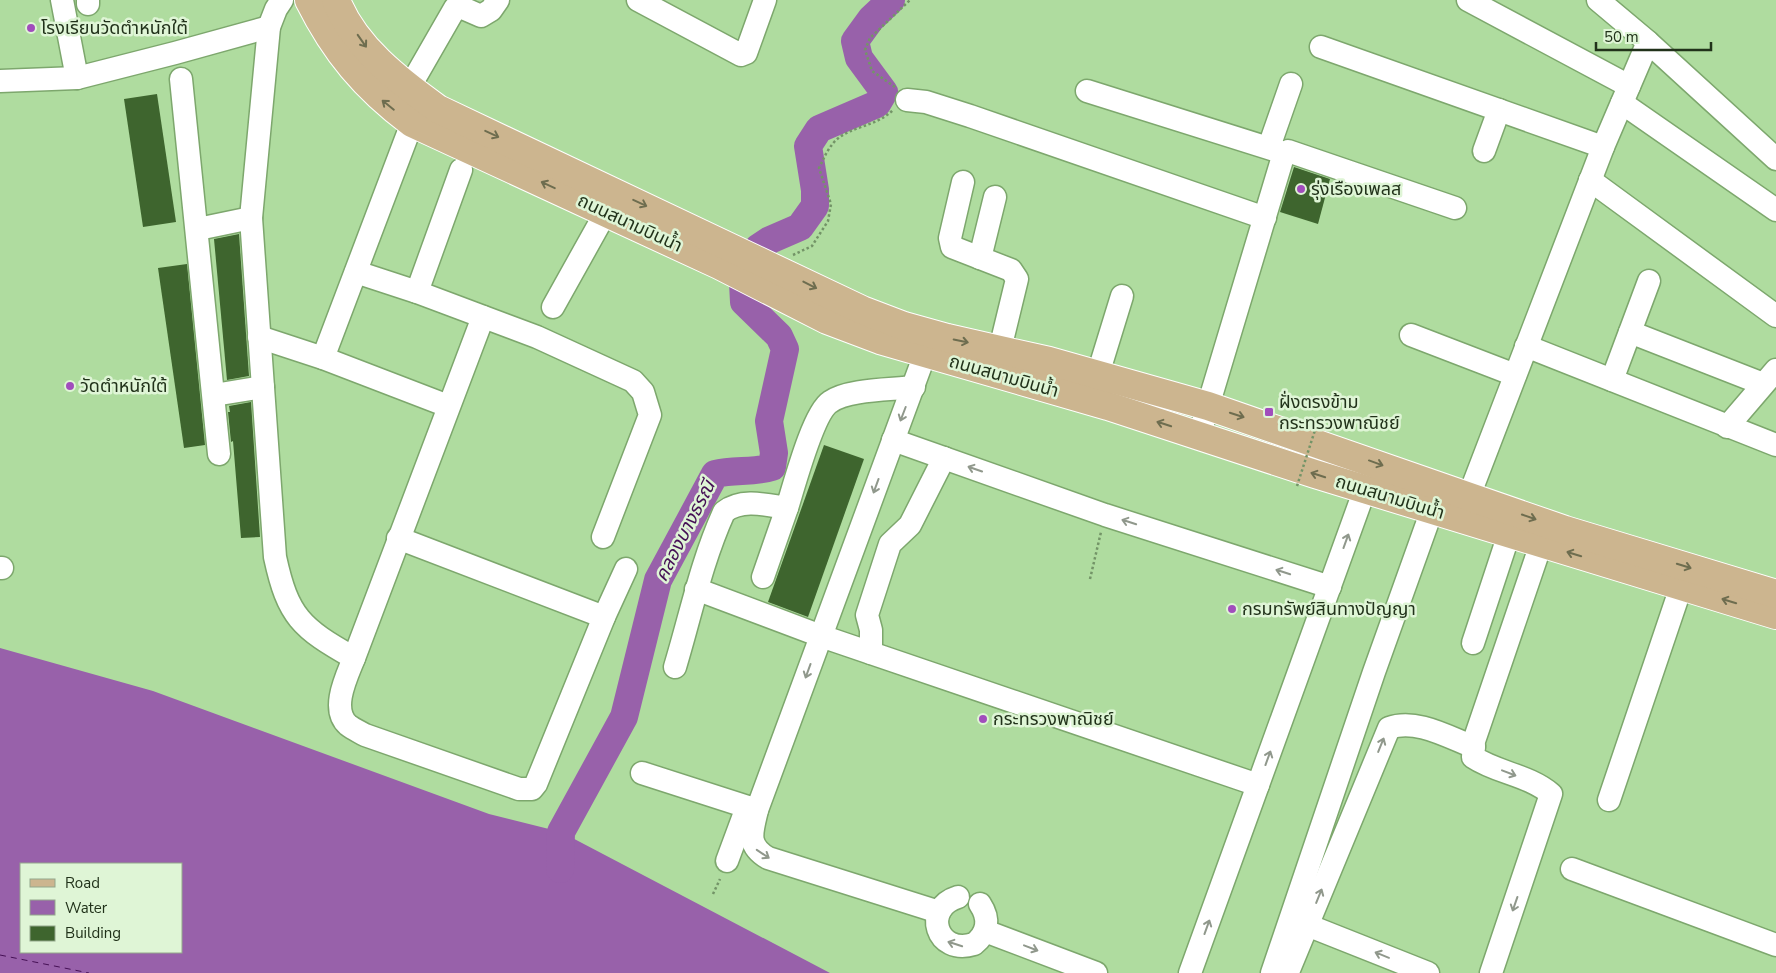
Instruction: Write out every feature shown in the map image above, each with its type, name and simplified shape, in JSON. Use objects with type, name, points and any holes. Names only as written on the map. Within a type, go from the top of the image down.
[{"type":"main road","name":"ถนนสนามบินน้ำ","points":[[308,0],[326,33],[356,74],[385,103],[412,123],[606,212],[724,255],[904,326],[1098,374],[1208,406],[1564,530],[1776,594]]},
{"type":"main road","name":"ถนนสนามบินน้ำ","points":[[336,0],[340,10],[367,50],[409,88],[438,109],[724,255]]},
{"type":"main road","name":"ถนนสนามบินน้ำ","points":[[767,272],[827,320],[925,354],[1056,390],[1508,534],[1776,615]]},
{"type":"street","points":[[62,0],[77,78]]},
{"type":"street","points":[[282,0],[276,9],[269,27],[251,218],[275,557],[282,587],[291,610],[324,641],[354,658]]},
{"type":"street","points":[[409,88],[455,8],[458,6],[481,16],[491,10],[498,0]]},
{"type":"street","points":[[638,0],[741,55],[746,53],[765,0]]},
{"type":"street","points":[[1468,0],[1625,94],[1776,210]]},
{"type":"street","points":[[1598,0],[1648,42],[1776,159]]},
{"type":"street","points":[[0,81],[77,78],[269,27]]},
{"type":"street","points":[[1469,496],[1590,180],[1648,42]]},
{"type":"street","points":[[1322,48],[1603,148]]},
{"type":"street","points":[[181,80],[198,229],[219,454]]},
{"type":"street","points":[[1199,436],[1265,218],[1291,84]]},
{"type":"street","points":[[1087,91],[1277,150],[1288,151],[1455,208]]},
{"type":"street","points":[[907,100],[926,102],[970,116],[1265,218]]},
{"type":"street","points":[[1484,151],[1498,110]]},
{"type":"street","points":[[323,358],[412,123]]},
{"type":"street","points":[[417,292],[461,170]]},
{"type":"street","points":[[1590,180],[1776,316]]},
{"type":"street","points":[[963,182],[950,238],[952,248],[1011,270],[1017,279],[1000,349]]},
{"type":"street","points":[[980,258],[995,197]]},
{"type":"street","points":[[553,307],[606,212]]},
{"type":"street","points":[[198,229],[251,218]]},
{"type":"street","points":[[356,272],[417,292],[537,337],[633,381],[643,392],[650,415],[603,537]]},
{"type":"street","points":[[1612,380],[1649,281]]},
{"type":"street","points":[[1098,374],[1122,296]]},
{"type":"street","points":[[483,317],[398,538],[354,658],[339,709],[348,724],[365,735],[526,790],[532,789],[536,784],[604,617],[626,569]]},
{"type":"street","points":[[1630,332],[1770,377],[1727,427]]},
{"type":"street","points":[[1411,335],[1515,375]]},
{"type":"street","points":[[258,337],[323,358],[448,406]]},
{"type":"street","points":[[1526,346],[1776,445]]},
{"type":"street","points":[[726,861],[752,809],[821,636],[925,354]]},
{"type":"street","points":[[214,395],[263,387]]},
{"type":"street","points":[[763,577],[818,416],[825,406],[831,401],[844,396],[914,387]]},
{"type":"street","points":[[893,440],[1105,514],[1330,587]]},
{"type":"street","points":[[871,653],[871,630],[867,614],[890,544],[910,525],[944,458]]},
{"type":"street","points":[[1190,973],[1365,489]]},
{"type":"street","points":[[676,667],[692,612],[696,588],[724,512],[730,507],[746,504],[787,508]]},
{"type":"street","points":[[1272,973],[1374,672],[1432,510]]},
{"type":"street","points":[[1473,643],[1508,534]]},
{"type":"street","points":[[398,538],[604,617]]},
{"type":"street","points":[[1491,973],[1551,794],[1541,786],[1482,763],[1473,756],[1474,747],[1541,544]]},
{"type":"street","points":[[1609,800],[1681,587]]},
{"type":"street","points":[[696,588],[821,636],[1258,785]]},
{"type":"street","points":[[1287,973],[1388,728],[1398,724],[1428,728],[1474,747]]},
{"type":"street","points":[[642,773],[752,809]]},
{"type":"street","points":[[752,809],[752,841],[758,852],[768,858],[938,912]]},
{"type":"street","points":[[1572,869],[1776,945]]},
{"type":"street","points":[[958,897],[950,899],[938,912],[938,931],[950,944],[965,947],[974,944],[985,931],[987,920],[980,904]]},
{"type":"street","points":[[1307,924],[1428,973]]},
{"type":"street","points":[[985,931],[1096,973]]},
{"type":"path","points":[[767,272],[796,253],[812,246],[828,221],[831,204],[819,168],[826,153],[836,140],[884,119],[907,100],[896,88],[872,71],[865,50],[870,38],[910,0]]},
{"type":"path","points":[[1297,486],[1316,427]]},
{"type":"path","points":[[1090,579],[1105,514]]},
{"type":"water","points":[[0,648],[153,691],[489,814],[561,832],[830,973],[0,973]]},
{"type":"building","points":[[157,94],[176,222],[143,227],[124,99]]},
{"type":"building","name":"รุ่งเรืองเพลส","points":[[1294,167],[1330,179],[1318,224],[1280,212]]},
{"type":"building","points":[[239,234],[249,376],[227,380],[214,239]]},
{"type":"building","points":[[187,264],[205,445],[184,448],[158,268]]},
{"type":"building","points":[[251,402],[260,537],[241,538],[233,441],[231,442],[228,412],[230,412],[229,406]]},
{"type":"building","points":[[824,445],[864,459],[808,617],[768,602]]},
{"type":"waterway","name":"คลองบางธรณี","points":[[560,869],[561,832],[624,717],[658,580],[715,474],[772,467],[774,453],[769,421],[785,349],[779,336],[744,302],[743,283],[750,262],[758,248],[770,240],[800,227],[815,206],[815,190],[808,146],[819,129],[877,104],[884,92],[859,58],[855,41],[871,19],[891,0]]},
{"type":"ferry route","points":[[0,955],[89,973]]},
{"type":"place","name":"โรงเรียนวัดตำหนักใต้","points":[[31,28]]},
{"type":"place","name":"รุ่งเรืองเพลส","points":[[1301,189]]},
{"type":"place","name":"วัดตำหนักใต้","points":[[70,386]]},
{"type":"place","name":"ฝั่งตรงข้าม กระทรวงพาณิชย์","points":[[1269,412]]},
{"type":"place","name":"กรมทรัพย์สินทางปัญญา","points":[[1232,609]]},
{"type":"place","name":"กระทรวงพาณิชย์","points":[[983,719]]}]
